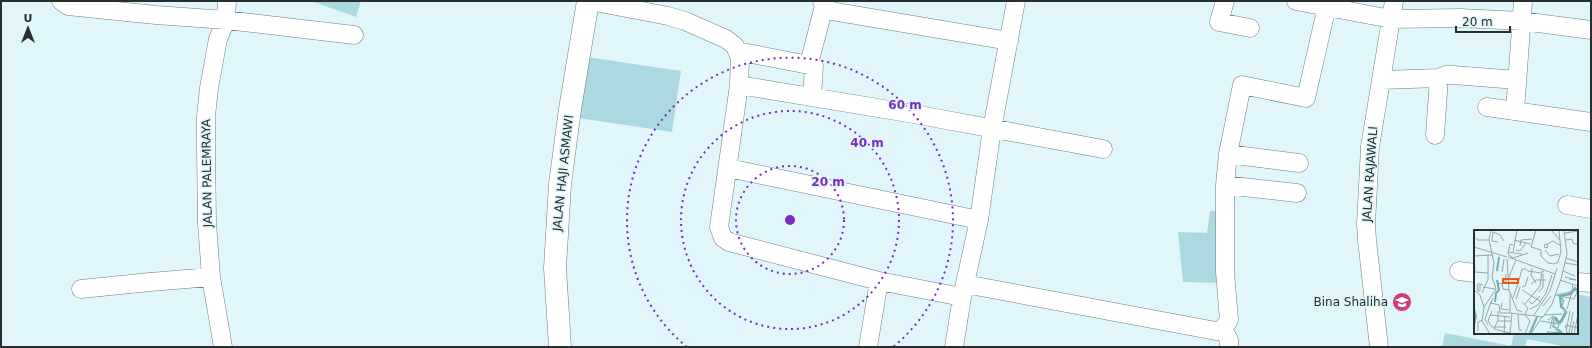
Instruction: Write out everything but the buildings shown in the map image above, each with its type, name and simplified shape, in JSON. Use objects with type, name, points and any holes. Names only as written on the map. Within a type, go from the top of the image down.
[{"type":"street","points":[[61,1],[68,6],[226,20],[354,34]]},
{"type":"street","name":"JALAN PALEMRAYA","points":[[223,347],[211,277],[207,223],[206,116],[209,88],[218,39],[226,20],[227,1]]},
{"type":"street","points":[[589,1],[668,16],[685,21],[726,39],[735,46],[740,58],[739,85],[719,227],[723,238],[729,242],[879,281],[964,291],[1216,331],[1223,329],[1229,320],[1225,272],[1225,185],[1228,154],[1242,85],[1306,98],[1327,6]]},
{"type":"street","name":"JALAN HAJI ASMAWI","points":[[560,347],[555,268],[560,190],[570,109],[589,1]]},
{"type":"street","points":[[954,347],[979,220],[992,129],[1016,1]]},
{"type":"street","points":[[1225,1],[1219,22],[1250,28]]},
{"type":"street","points":[[1296,1],[1390,19],[1460,18],[1522,21],[1591,30]]},
{"type":"street","name":"JALAN RAJAWALI","points":[[1379,347],[1366,224],[1370,147],[1394,1]]},
{"type":"street","points":[[1515,111],[1523,1]]},
{"type":"street","points":[[809,64],[823,4],[831,11],[1009,41]]},
{"type":"street","points":[[737,51],[814,66],[812,97]]},
{"type":"street","points":[[1381,80],[1440,78],[1446,75],[1453,75],[1517,80]]},
{"type":"street","points":[[1435,135],[1440,78]]},
{"type":"street","points":[[739,85],[914,114],[1103,149]]},
{"type":"street","points":[[1487,107],[1591,122]]},
{"type":"street","points":[[1228,154],[1299,163]]},
{"type":"street","points":[[728,168],[979,220]]},
{"type":"street","points":[[1225,185],[1297,193]]},
{"type":"street","points":[[1567,205],[1591,209]]},
{"type":"street","points":[[81,289],[211,277]]},
{"type":"street","points":[[868,347],[879,281]]},
{"type":"street","points":[[1578,282],[1591,283]]},
{"type":"street","points":[[1223,329],[1230,340],[1229,347]]},
{"type":"shaded area","points":[[311,1],[361,1],[356,17]]},
{"type":"shaded area","points":[[587,57],[681,71],[672,132],[578,118]]},
{"type":"shaded area","points":[[1210,211],[1218,211],[1219,283],[1183,282],[1178,232],[1207,233]]},
{"type":"shaded area","points":[[1578,294],[1591,297],[1591,347],[1568,347],[1527,339],[1525,347],[1442,347],[1445,333],[1511,346],[1514,334],[1578,334]]},
{"type":"place","name":"Bina Shaliha","points":[[1402,302]]}]
